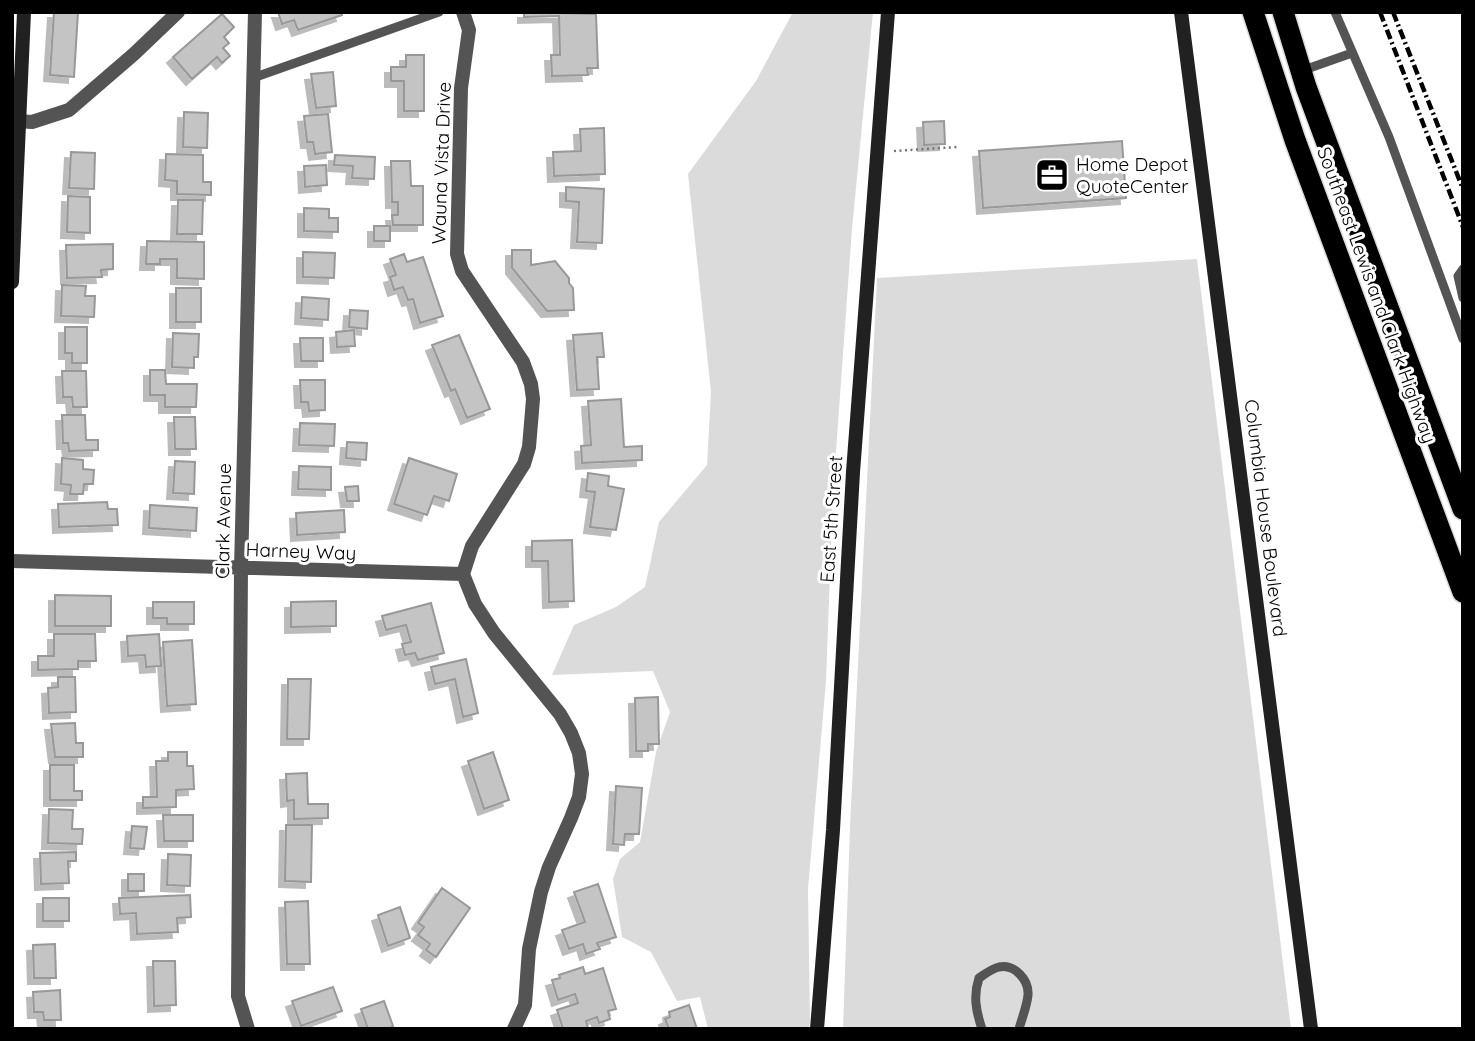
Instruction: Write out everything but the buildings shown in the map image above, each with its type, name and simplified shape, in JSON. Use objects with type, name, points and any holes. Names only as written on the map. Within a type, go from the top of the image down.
[{"type":"highway","name":"Southeast Lewis and Clark Highway","points":[[1252,12],[1294,140],[1463,592]]},
{"type":"highway","name":"Southeast Lewis and Clark Highway","points":[[1283,12],[1301,71],[1463,509]]},
{"type":"street","points":[[12,282],[24,12]]},
{"type":"street","points":[[18,121],[40,120],[69,110],[178,12]]},
{"type":"street","name":"Clark Avenue","points":[[248,1029],[238,996],[241,568],[255,12]]},
{"type":"street","name":"Wauna Vista Drive","points":[[463,12],[469,30],[461,88],[457,254],[466,277],[523,362],[533,399],[529,447],[524,464],[472,547],[463,575]]},
{"type":"street","name":"East 5th Street","points":[[817,1029],[833,830],[854,458],[888,12]]},
{"type":"street","name":"Columbia House Boulevard","points":[[1181,12],[1311,1029]]},
{"type":"street","name":"Harney Way","points":[[12,561],[463,575]]},
{"type":"street","points":[[463,575],[475,604],[494,633],[560,714],[579,753],[582,775],[579,797],[541,892],[529,949],[525,1005],[514,1029]]},
{"type":"lane","points":[[253,78],[439,12]]},
{"type":"lane","points":[[1335,12],[1389,137],[1463,339]]},
{"type":"lane","points":[[1301,71],[1352,53]]},
{"type":"lane","points":[[1463,269],[1458,276],[1463,298]]},
{"type":"lane","points":[[982,1029],[975,992],[979,978],[997,967],[1008,967],[1018,973],[1027,984],[1028,996],[1018,1029]]},
{"type":"path","points":[[903,150],[957,146]]},
{"type":"shaded area","points":[[793,12],[873,12],[852,229],[833,493],[826,681],[808,889],[810,1021],[809,1029],[708,1029],[700,997],[677,1001],[651,952],[622,937],[613,879],[620,859],[640,842],[656,752],[670,712],[653,671],[552,675],[574,625],[616,607],[645,587],[659,522],[707,465],[711,392],[688,174],[756,81]]},
{"type":"shaded area","points":[[1197,259],[1291,1029],[843,1029],[850,827],[877,278]]},
{"type":"railway","points":[[1380,12],[1463,227]]},
{"type":"railway","points":[[1393,12],[1463,189]]},
{"type":"place","name":"Home Depot QuoteCenter","points":[[1052,175]]}]
